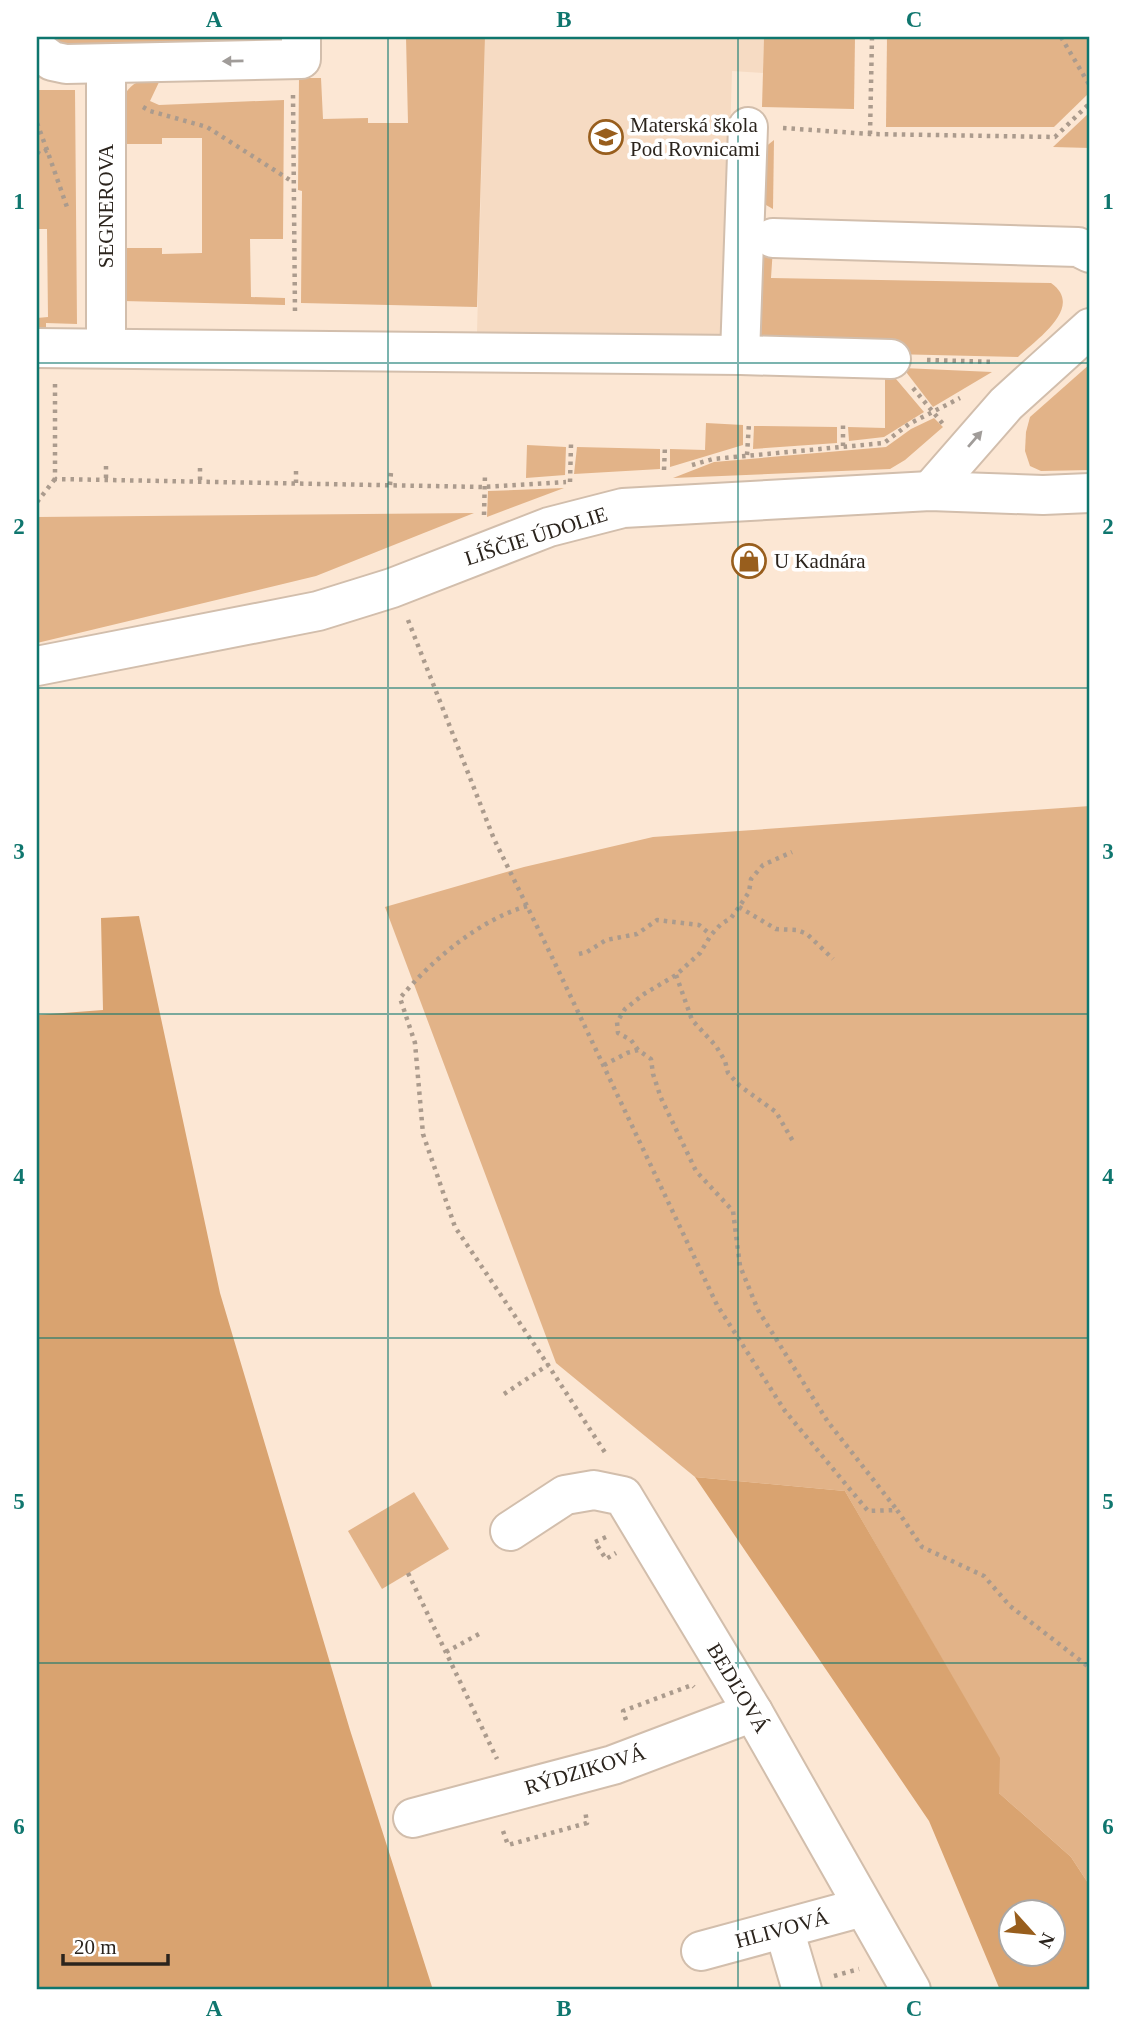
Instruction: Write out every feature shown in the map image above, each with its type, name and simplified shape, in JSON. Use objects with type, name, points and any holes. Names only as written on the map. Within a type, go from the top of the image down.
[{"type":"street","points":[[37,50],[52,61],[66,64],[106,64],[297,48]]},
{"type":"street","name":"SEGNEROVA","points":[[106,64],[106,348]]},
{"type":"street","points":[[740,355],[748,127]]},
{"type":"street","points":[[773,238],[1079,247],[1090,253]]},
{"type":"street","points":[[930,491],[1006,404],[1090,328]]},
{"type":"street","points":[[46,348],[891,359]]},
{"type":"street","name":"LÍŠČIE ÚDOLIE","points":[[37,666],[318,611],[396,586],[550,527],[623,508],[930,491],[1043,495],[1090,493]]},
{"type":"street","name":"BEDĽOVÁ","points":[[510,1531],[565,1496],[594,1490],[623,1496],[753,1712],[911,1990]]},
{"type":"street","name":"RÝDZIKOVÁ","points":[[413,1818],[612,1765],[753,1712]]},
{"type":"street","name":"HLIVOVÁ","points":[[701,1951],[863,1907]]},
{"type":"street","points":[[784,1929],[802,1990]]},
{"type":"path","points":[[870,134],[872,37]]},
{"type":"path","points":[[1061,37],[1090,86]]},
{"type":"path","points":[[295,351],[294,182],[297,48]]},
{"type":"path","points":[[106,64],[126,96],[150,111],[207,127],[294,182]]},
{"type":"path","points":[[748,127],[870,134],[1055,137],[1090,103]]},
{"type":"path","points":[[37,123],[68,212]]},
{"type":"path","points":[[37,152],[40,154],[47,150]]},
{"type":"path","points":[[37,502],[55,480],[46,348]]},
{"type":"path","points":[[891,359],[948,429]]},
{"type":"path","points":[[681,468],[713,458],[884,443],[909,424],[967,394]]},
{"type":"path","points":[[747,455],[749,423]]},
{"type":"path","points":[[843,425],[843,446]]},
{"type":"path","points":[[569,482],[571,444]]},
{"type":"path","points":[[665,446],[664,472],[671,472]]},
{"type":"path","points":[[106,466],[106,480]]},
{"type":"path","points":[[200,468],[200,482]]},
{"type":"path","points":[[296,470],[296,484]]},
{"type":"path","points":[[390,485],[391,472]]},
{"type":"path","points":[[484,487],[485,474]]},
{"type":"path","points":[[55,480],[484,487],[579,481]]},
{"type":"path","points":[[396,586],[494,839],[717,1305],[785,1411],[868,1511],[897,1510]]},
{"type":"path","points":[[792,852],[763,865],[751,878],[749,892],[731,918],[721,924],[700,953],[676,975],[644,993],[625,1009],[617,1022],[618,1033],[631,1040],[638,1050],[651,1059],[661,1098],[696,1171],[733,1211],[740,1266],[758,1310],[828,1422],[897,1510],[922,1547],[984,1576],[1010,1606],[1090,1668]]},
{"type":"path","points":[[527,906],[508,911],[455,944],[400,998],[415,1043],[423,1135],[454,1227],[607,1455],[597,1462]]},
{"type":"path","points":[[740,907],[776,929],[797,930],[807,934],[833,959]]},
{"type":"path","points":[[579,954],[606,940],[637,934],[657,920],[699,925],[711,935]]},
{"type":"path","points":[[676,975],[692,1020],[716,1046],[725,1061],[727,1073],[776,1112],[794,1143]]},
{"type":"path","points":[[604,1065],[638,1050]]},
{"type":"path","points":[[504,1394],[548,1365]]},
{"type":"path","points":[[408,1573],[502,1769]]},
{"type":"path","points":[[446,1652],[479,1634]]},
{"type":"shaded area","points":[[45,37],[276,37],[270,42],[71,49]]},
{"type":"shaded area","points":[[406,37],[485,37],[477,307],[301,303],[299,78],[321,78],[323,119],[368,118],[368,123],[408,123]]},
{"type":"shaded area","name":"Materská škola Pod Rovnicami","points":[[485,37],[764,37],[763,73],[732,71],[724,337],[477,332]]},
{"type":"shaded area","points":[[764,37],[855,37],[854,109],[762,107]]},
{"type":"shaded area","points":[[887,37],[1090,37],[1090,92],[1054,127],[886,127]]},
{"type":"shaded area","points":[[160,80],[150,101],[159,105],[284,100],[283,239],[250,239],[251,297],[285,298],[285,305],[123,301],[116,248],[162,248],[162,254],[202,253],[202,138],[162,138],[162,144],[117,144],[120,109],[126,93],[138,82]]},
{"type":"shaded area","points":[[37,90],[75,90],[77,324],[46,323],[46,337],[37,337],[37,318],[48,317],[47,229],[37,229]]},
{"type":"shaded area","points":[[1090,112],[1090,148],[1053,147]]},
{"type":"shaded area","points":[[774,140],[773,209],[760,198],[764,148]]},
{"type":"shaded area","points":[[758,248],[773,248],[771,278],[1051,283],[1060,292],[1063,302],[1061,312],[1046,332],[1018,357],[763,351],[757,348]]},
{"type":"shaded area","points":[[1090,364],[1090,470],[1041,471],[1030,466],[1025,451],[1030,417]]},
{"type":"shaded area","points":[[885,366],[924,412],[884,437],[849,441],[848,427],[885,428]]},
{"type":"shaded area","points":[[903,368],[992,372],[933,407]]},
{"type":"shaded area","points":[[934,418],[943,427],[905,460],[890,469],[673,478],[714,462],[886,447],[911,429]]},
{"type":"shaded area","points":[[706,423],[743,425],[743,445],[670,467],[670,449],[705,450]]},
{"type":"shaded area","points":[[754,426],[837,427],[837,443],[753,449]]},
{"type":"shaded area","points":[[527,445],[566,447],[565,475],[526,478]]},
{"type":"shaded area","points":[[577,447],[660,449],[660,469],[574,474]]},
{"type":"shaded area","points":[[564,488],[487,517],[488,491]]},
{"type":"shaded area","points":[[474,513],[316,576],[37,643],[37,517]]},
{"type":"shaded area","points":[[1090,806],[1090,1886],[1071,1857],[999,1793],[999,1758],[845,1491],[695,1477],[556,1363],[385,907],[524,867],[653,837]]},
{"type":"shaded area","points":[[139,916],[220,1293],[350,1730],[433,1990],[37,1990],[37,1015],[103,1010],[101,918]]},
{"type":"shaded area","points":[[695,1477],[845,1491],[1000,1758],[999,1793],[1071,1857],[1090,1886],[1090,1990],[1000,1990],[929,1821]]},
{"type":"shaded area","points":[[414,1492],[449,1549],[382,1589],[348,1531]]},
{"type":"place","name":"Materská škola Pod Rovnicami","points":[[606,137]]},
{"type":"place","name":"U Kadnára","points":[[749,561]]}]
